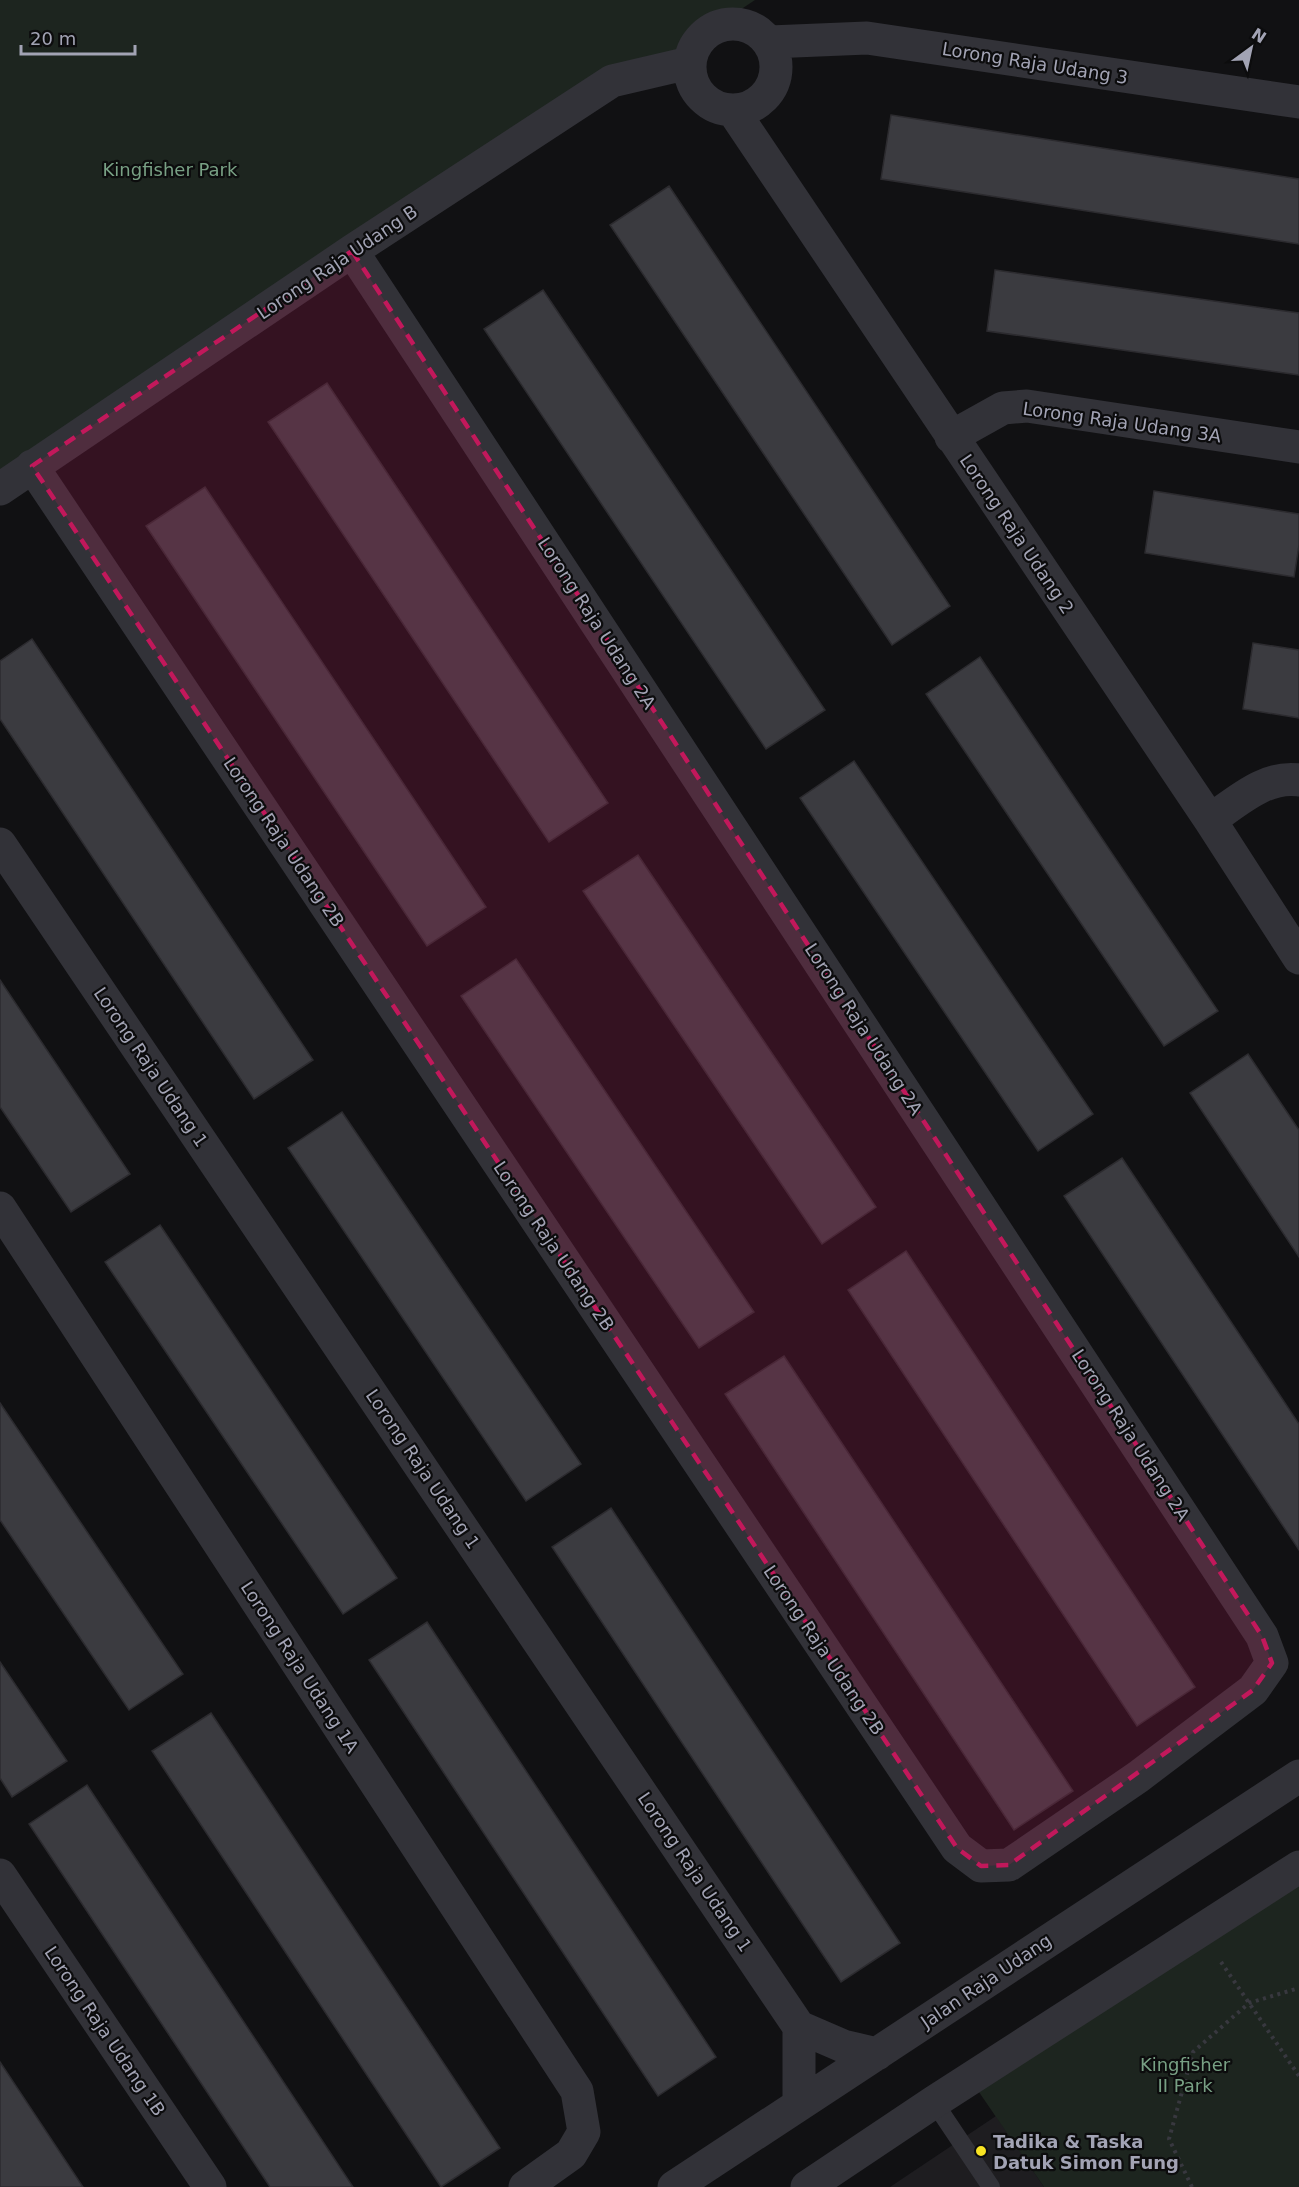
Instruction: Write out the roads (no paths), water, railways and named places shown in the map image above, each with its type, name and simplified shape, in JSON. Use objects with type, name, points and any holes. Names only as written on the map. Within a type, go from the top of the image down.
[{"type":"street","points":[[721,24],[748,25],[770,42],[777,72],[764,100],[734,112],[710,106],[693,88],[689,63],[698,38],[721,24]]},
{"type":"street","name":"Lorong Raja Udang 3","points":[[770,42],[867,38],[1299,102]]},
{"type":"street","name":"Lorong Raja Udang B","points":[[0,489],[352,251],[612,81],[689,63]]},
{"type":"street","name":"Lorong Raja Udang 2","points":[[734,112],[1210,820],[1299,958]]},
{"type":"street","name":"Lorong Raja Udang 2A","points":[[352,251],[1262,1636],[1272,1663],[1253,1690],[1138,1777]]},
{"type":"street","name":"Lorong Raja Udang 3A","points":[[951,437],[1003,408],[1027,406],[1299,447]]},
{"type":"street","name":"Lorong Raja Udang 2B","points":[[32,466],[957,1848],[981,1866],[1009,1865],[1138,1777]]},
{"type":"street","points":[[1210,820],[1268,782],[1288,778],[1299,780]]},
{"type":"street","name":"Lorong Raja Udang 1","points":[[0,843],[800,2027]]},
{"type":"street","name":"Lorong Raja Udang 1A","points":[[0,1208],[577,2091],[584,2132],[572,2154],[525,2187]]},
{"type":"street","points":[[1299,1776],[1299,1790]]},
{"type":"street","name":"Jalan Raja Udang","points":[[674,2187],[1299,1776]]},
{"type":"street","points":[[807,2187],[934,2102],[1299,1867]]},
{"type":"street","name":"Lorong Raja Udang 1B","points":[[0,1875],[210,2187]]},
{"type":"street","points":[[799,2104],[800,2027],[843,2046],[877,2054]]},
{"type":"lane","points":[[934,2102],[991,2187]]},
{"type":"place","name":"Tadika & Taska Datuk Simon Fung","points":[[981,2151]]},
{"type":"park label","name":"Kingfisher Park","points":[[170,169]]},
{"type":"park label","name":"Kingfisher II Park","points":[[1185,2074]]}]
